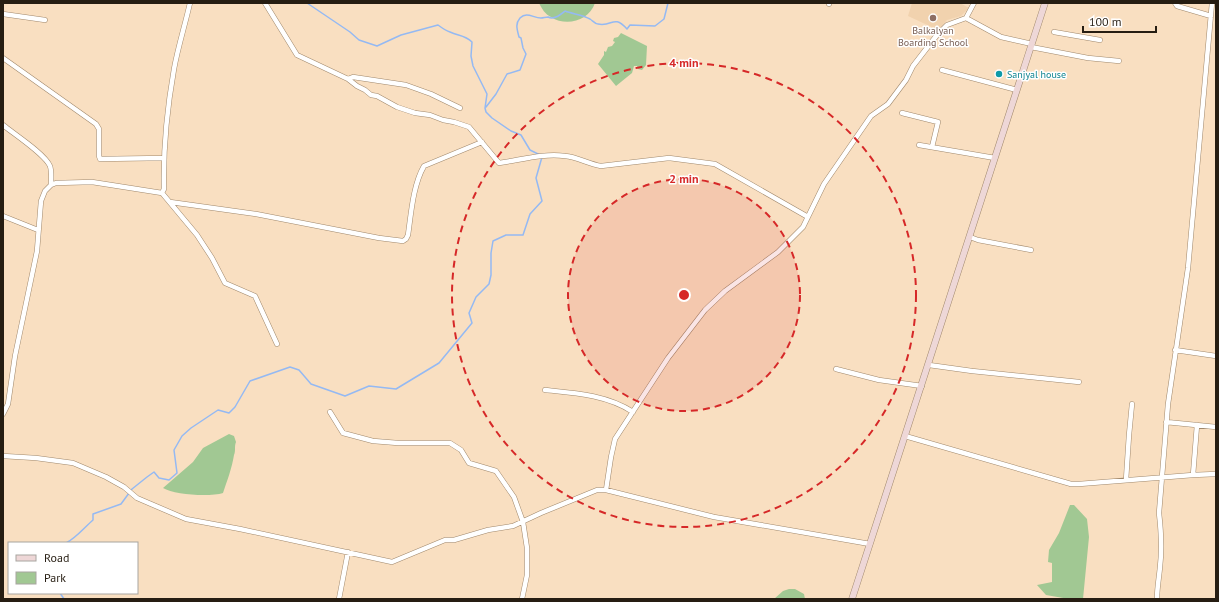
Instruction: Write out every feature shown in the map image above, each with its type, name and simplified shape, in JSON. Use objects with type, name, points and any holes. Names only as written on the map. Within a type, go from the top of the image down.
[{"type":"street","points":[[162,193],[164,189],[165,125],[174,67],[190,3]]},
{"type":"street","points":[[265,3],[294,53],[305,60],[348,79],[371,95],[377,96],[397,106],[415,113],[430,115],[469,127],[499,163],[549,155],[578,158],[592,165],[601,166],[669,158],[715,164],[808,217]]},
{"type":"street","points":[[606,490],[615,439],[668,358],[705,310],[725,291],[778,252],[803,227],[824,184],[872,116],[888,104],[906,80],[913,66],[937,35],[947,25],[966,18],[974,3]]},
{"type":"street","points":[[852,599],[1045,3]]},
{"type":"street","points":[[1176,3],[1177,6],[1211,16]]},
{"type":"street","points":[[1158,599],[1157,590],[1161,566],[1161,524],[1159,513],[1166,422],[1188,268],[1212,3]]},
{"type":"street","points":[[3,14],[45,20]]},
{"type":"street","points":[[966,18],[1001,37],[1088,58],[1120,61]]},
{"type":"street","points":[[1054,32],[1100,40]]},
{"type":"street","points":[[3,58],[96,124],[99,129],[100,159],[164,158]]},
{"type":"street","points":[[942,70],[1017,90]]},
{"type":"street","points":[[348,79],[353,77],[406,85],[460,108]]},
{"type":"street","points":[[902,113],[938,122],[932,147]]},
{"type":"street","points":[[3,125],[42,155],[50,165],[52,174],[51,185]]},
{"type":"street","points":[[170,202],[248,213],[403,241],[408,235],[420,173],[424,166],[482,142]]},
{"type":"street","points":[[919,145],[995,158]]},
{"type":"street","points":[[3,414],[8,404],[15,356],[37,251],[41,201],[45,191],[51,185],[92,182],[162,193],[197,235],[225,282],[255,296],[277,344]]},
{"type":"street","points":[[3,216],[38,230]]},
{"type":"street","points":[[970,237],[978,240],[1031,250]]},
{"type":"street","points":[[1176,350],[1216,356]]},
{"type":"street","points":[[929,365],[1079,382]]},
{"type":"street","points":[[836,369],[879,380],[922,386]]},
{"type":"street","points":[[545,390],[605,399],[624,406],[633,412]]},
{"type":"street","points":[[3,397],[9,399]]},
{"type":"street","points":[[1126,480],[1132,404]]},
{"type":"street","points":[[330,412],[344,433],[356,437],[403,444],[450,443],[461,450],[469,463],[496,471],[514,497],[523,522],[527,548],[527,575],[522,599]]},
{"type":"street","points":[[1166,422],[1216,427]]},
{"type":"street","points":[[1193,475],[1197,425]]},
{"type":"street","points":[[906,436],[1071,484],[1216,474]]},
{"type":"street","points":[[3,456],[36,458],[73,463],[106,477],[124,487],[136,498],[186,519],[240,529],[392,562],[445,540],[454,540],[488,530],[513,526],[597,490],[606,490],[714,517],[870,544]]},
{"type":"street","points":[[339,599],[348,552]]},
{"type":"shaded area","name":"Balkalyan Boarding School","points":[[912,3],[960,3],[969,8],[961,16],[947,20],[938,30],[908,16]]},
{"type":"green space","points":[[539,3],[595,3],[588,14],[582,18],[570,22],[563,22],[549,16]]},
{"type":"green space","points":[[621,33],[647,46],[646,65],[642,70],[638,69],[637,66],[634,66],[632,73],[616,86],[598,64],[604,55],[604,51],[606,52],[608,47],[612,46],[615,42],[613,41],[614,38],[618,37]]},
{"type":"green space","points":[[229,434],[234,436],[236,442],[235,452],[223,493],[192,495],[163,488],[193,462],[203,448]]},
{"type":"green space","points":[[1070,505],[1074,505],[1087,519],[1089,537],[1083,599],[1069,599],[1046,595],[1037,585],[1052,582],[1052,563],[1048,562],[1049,550],[1059,533]]},
{"type":"green space","points":[[795,589],[804,594],[805,599],[774,599],[783,591]]},
{"type":"waterway","points":[[307,3],[350,32],[359,40],[377,46],[401,35],[438,25],[447,31],[467,38],[472,42],[471,56],[473,66],[487,94],[485,108],[486,112],[511,131],[521,135],[530,150],[540,155]]},
{"type":"waterway","points":[[486,107],[496,94],[507,74],[520,70],[526,54],[521,38],[519,37],[517,22],[523,16],[528,15],[538,18],[552,18],[557,17],[565,11],[590,19],[597,24],[619,22],[627,29],[630,25],[655,26],[664,19],[668,3]]},
{"type":"waterway","points":[[68,542],[93,520],[93,514],[121,504],[132,489],[154,472],[159,478],[169,480],[177,473],[174,450],[182,436],[191,428],[218,410],[229,413],[235,407],[250,381],[290,367],[299,370],[311,384],[345,396],[369,386],[396,389],[439,363],[472,323],[469,313],[476,297],[489,284],[493,241],[506,235],[523,235],[530,214],[542,201],[536,178],[542,157]]},
{"type":"waterway","points":[[61,594],[64,599]]},
{"type":"place","name":"Balkalyan Boarding School","points":[[933,18]]},
{"type":"place","name":"Sanjyal house","points":[[999,74]]}]
